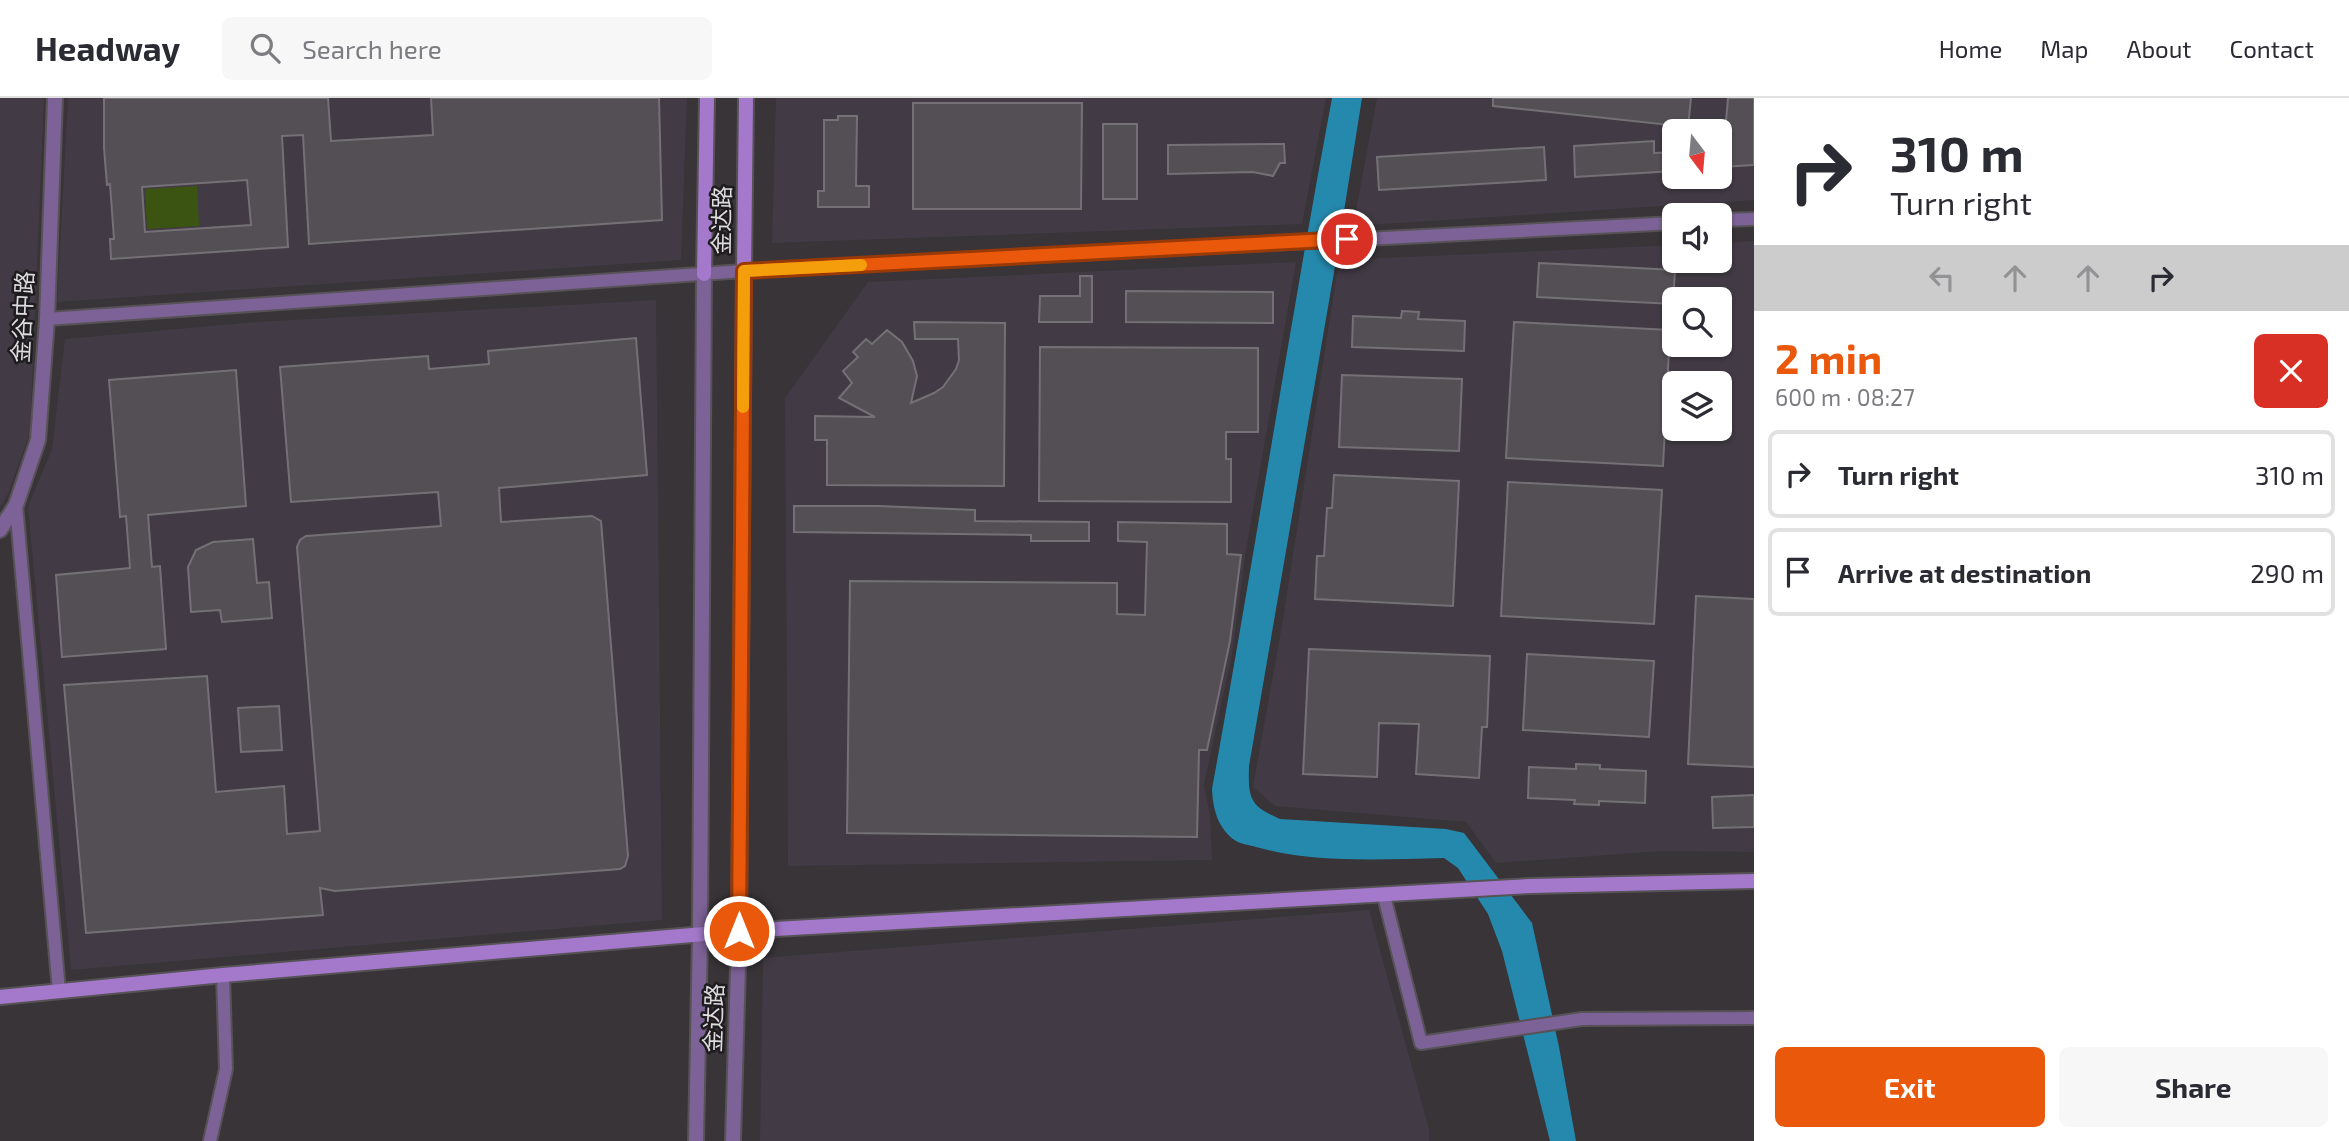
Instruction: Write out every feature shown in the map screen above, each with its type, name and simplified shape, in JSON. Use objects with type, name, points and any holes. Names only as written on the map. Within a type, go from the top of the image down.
[{"type":"main road","name":"金达路","points":[[704,274],[707,98]]},
{"type":"main road","name":"金达路","points":[[744,271],[746,98]]},
{"type":"main road","points":[[0,997],[739,931],[1530,886],[1754,881]]},
{"type":"street","name":"金谷中路","points":[[0,530],[16,505],[38,440],[47,319],[55,98]]},
{"type":"street","points":[[1732,220],[1754,219]]},
{"type":"street","points":[[47,319],[744,271],[1662,224]]},
{"type":"street","name":"金达路","points":[[733,1141],[739,931],[744,271]]},
{"type":"street","name":"金达路","points":[[696,1141],[704,274]]},
{"type":"street","points":[[16,505],[60,991]]},
{"type":"street","points":[[1384,896],[1421,1043],[1582,1019],[1754,1018]]},
{"type":"street","points":[[210,1141],[226,1069],[223,975]]},
{"type":"shaded area","points":[[0,98],[44,98],[30,433],[8,494],[0,507]]},
{"type":"shaded area","points":[[68,98],[687,98],[681,260],[57,302]]},
{"type":"shaded area","points":[[776,98],[1326,98],[1302,224],[772,243]]},
{"type":"shaded area","points":[[1377,98],[1754,98],[1754,200],[1662,203],[1662,206],[1353,226]]},
{"type":"shaded area","points":[[1754,241],[1754,852],[1663,851],[1496,863],[1466,822],[1275,806],[1253,787],[1283,619],[1339,260],[1662,246],[1662,273],[1732,273],[1732,242]]},
{"type":"shaded area","points":[[1296,262],[1246,550],[1232,654],[1204,785],[1210,816],[1212,860],[788,866],[785,398],[868,282]]},
{"type":"shaded area","points":[[656,300],[662,920],[71,970],[28,507],[52,449],[65,339],[257,322]]},
{"type":"shaded area","points":[[1369,910],[1429,1129],[1429,1141],[760,1141],[763,958]]},
{"type":"green space","points":[[197,186],[199,226],[147,229],[145,189]]},
{"type":"water","points":[[1332,98],[1362,98],[1249,766],[1250,794],[1262,810],[1280,819],[1446,829],[1464,833],[1532,923],[1576,1141],[1550,1141],[1502,951],[1488,914],[1458,868],[1444,858],[1326,858],[1243,844],[1225,831],[1215,812],[1212,789]]},
{"type":"building","points":[[104,98],[328,98],[331,141],[433,135],[431,98],[659,98],[662,220],[309,244],[303,135],[282,136],[288,247],[111,259],[110,239],[114,239],[104,148]],"holes":[[[247,180],[251,225],[145,232],[142,187]]]},
{"type":"building","points":[[1493,98],[1691,98],[1689,119],[1662,119],[1662,124],[1493,106]]},
{"type":"building","points":[[1728,98],[1754,98],[1754,165],[1732,166],[1732,119],[1726,119]]},
{"type":"building","points":[[913,103],[1082,103],[1081,209],[913,209]]},
{"type":"building","points":[[838,116],[857,116],[856,186],[869,186],[869,207],[818,207],[818,191],[824,191],[824,120],[838,120]]},
{"type":"building","points":[[1103,124],[1137,124],[1137,199],[1103,199]]},
{"type":"building","points":[[1654,141],[1654,153],[1662,153],[1662,172],[1575,177],[1574,146]]},
{"type":"building","points":[[1284,144],[1285,163],[1280,163],[1273,176],[1253,172],[1168,174],[1168,145]]},
{"type":"building","points":[[1544,147],[1546,180],[1379,190],[1377,157]]},
{"type":"building","points":[[1539,263],[1662,269],[1662,273],[1675,273],[1674,287],[1662,287],[1662,303],[1537,297]]},
{"type":"building","points":[[1080,276],[1092,276],[1092,322],[1039,322],[1040,296],[1080,296]]},
{"type":"building","points":[[1126,291],[1273,292],[1273,323],[1126,322]]},
{"type":"building","points":[[1402,311],[1419,312],[1418,319],[1465,321],[1464,351],[1352,347],[1353,316],[1401,318]]},
{"type":"building","points":[[914,322],[1005,323],[1004,486],[827,485],[827,440],[815,440],[815,416],[875,417],[839,398],[852,383],[843,371],[858,357],[853,352],[866,339],[872,344],[887,330],[902,342],[913,361],[917,376],[911,403],[943,387],[956,369],[959,360],[958,339],[915,339]]},
{"type":"building","points":[[1514,322],[1662,330],[1662,357],[1669,357],[1668,371],[1662,371],[1663,466],[1506,458]]},
{"type":"building","points":[[636,338],[647,475],[499,488],[501,522],[592,516],[601,521],[628,856],[625,866],[620,869],[335,891],[320,888],[323,915],[86,933],[64,685],[207,676],[216,792],[284,786],[287,834],[320,831],[297,547],[300,540],[306,536],[441,526],[438,492],[291,502],[280,367],[428,356],[429,369],[489,364],[488,351]]},
{"type":"building","points":[[1040,347],[1258,348],[1258,432],[1226,432],[1226,459],[1231,459],[1231,502],[1039,501]]},
{"type":"building","points":[[236,370],[246,506],[148,515],[152,567],[160,566],[166,649],[62,657],[56,575],[130,568],[126,516],[120,517],[109,380]]},
{"type":"building","points":[[1342,375],[1462,379],[1459,451],[1339,447]]},
{"type":"building","points":[[1334,475],[1459,481],[1453,606],[1315,599],[1317,556],[1324,556],[1327,508],[1332,508]]},
{"type":"building","points":[[1508,482],[1662,490],[1654,624],[1501,616]]},
{"type":"building","points":[[794,506],[975,510],[975,521],[1089,522],[1089,541],[1031,541],[1031,535],[794,532]]},
{"type":"building","points":[[1118,522],[1227,524],[1227,554],[1241,555],[1230,641],[1207,750],[1199,750],[1197,837],[847,833],[850,581],[1117,583],[1117,614],[1145,615],[1147,542],[1118,541]]},
{"type":"building","points":[[253,539],[257,583],[269,582],[272,618],[222,622],[220,610],[191,612],[188,567],[196,550],[213,542]]},
{"type":"building","points":[[1696,596],[1754,599],[1754,767],[1688,764]]},
{"type":"building","points":[[1309,649],[1490,656],[1487,727],[1482,727],[1479,778],[1416,774],[1419,724],[1379,723],[1377,777],[1303,774]]},
{"type":"building","points":[[1527,654],[1654,661],[1649,737],[1523,730]]},
{"type":"building","points":[[279,706],[282,750],[241,752],[238,708]]},
{"type":"building","points":[[1576,764],[1600,765],[1600,769],[1646,771],[1645,803],[1599,801],[1599,805],[1574,804],[1575,800],[1528,798],[1529,767],[1576,769]]},
{"type":"building","points":[[1754,795],[1754,827],[1713,828],[1712,797]]},
{"type":"slow traffic","points":[[743,407],[744,271],[861,265]]},
{"type":"route","points":[[739,931],[744,271],[1347,239]]}]
